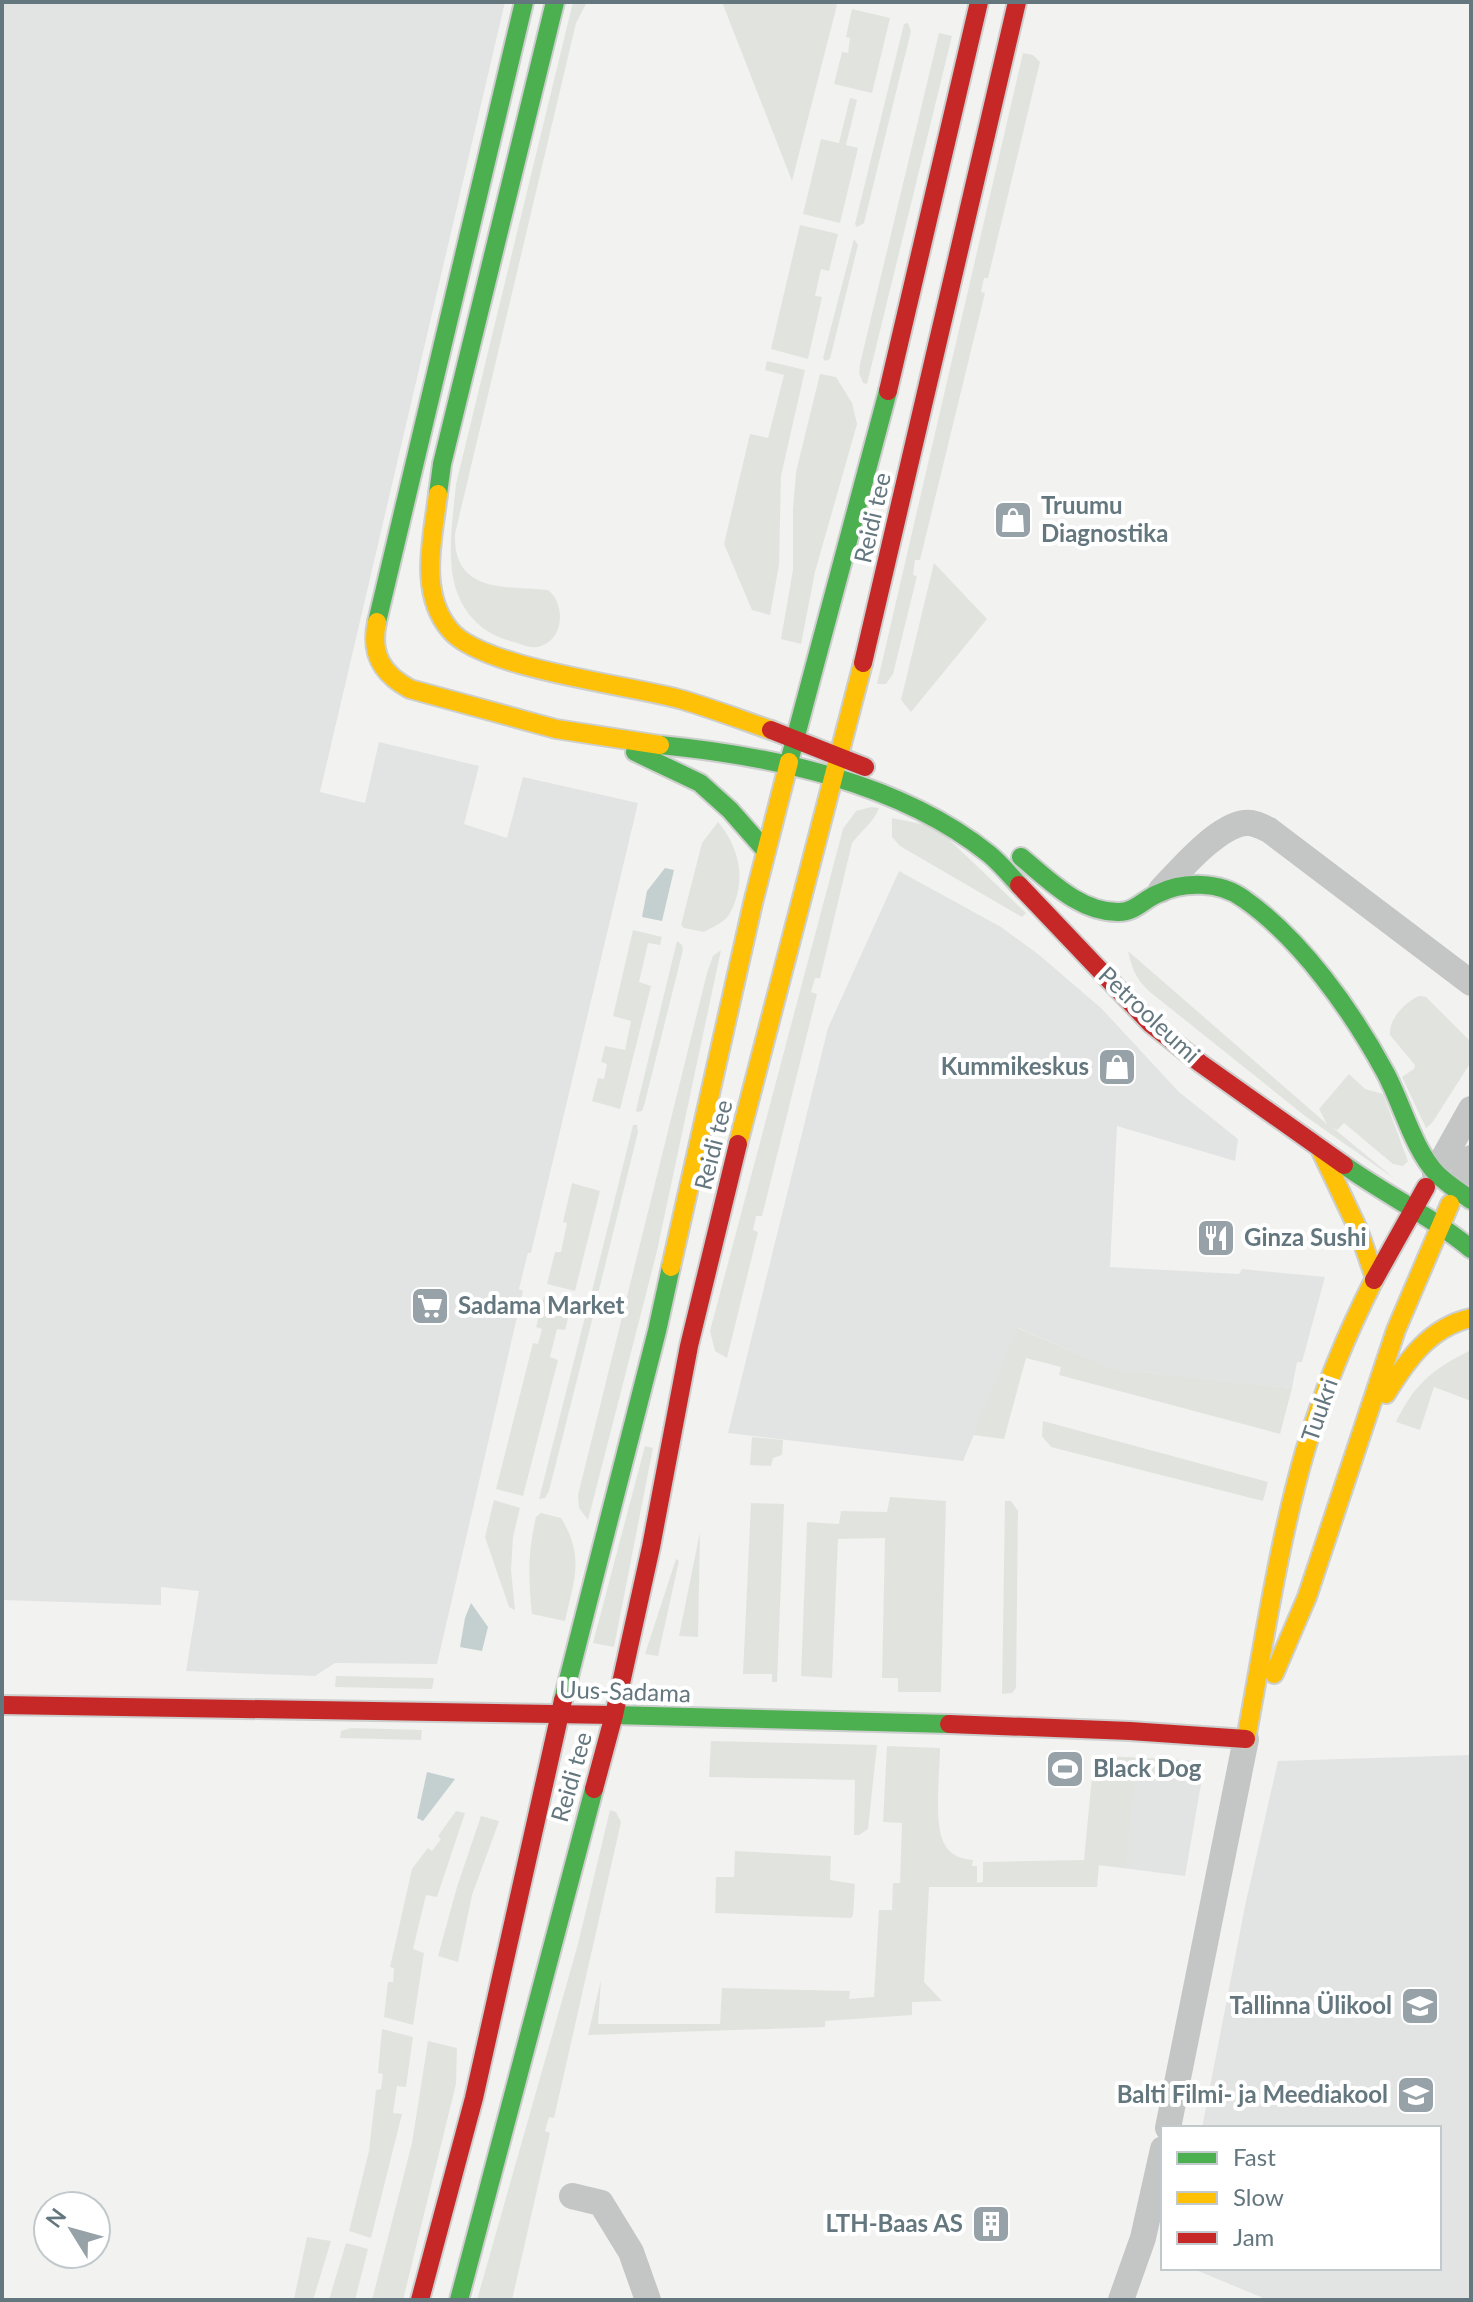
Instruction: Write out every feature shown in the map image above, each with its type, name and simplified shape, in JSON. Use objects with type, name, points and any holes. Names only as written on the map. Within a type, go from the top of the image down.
[{"type":"street","points":[[524,2],[383,596],[374,649],[380,665],[390,677],[406,687],[515,719],[607,739],[689,777],[723,803],[766,851]]},
{"type":"street","points":[[555,2],[442,464],[432,540],[432,595],[451,632],[477,650],[543,670],[682,700],[795,738],[879,772]]},
{"type":"street","name":"Reidi tee","points":[[420,2300],[474,2098],[559,1714],[657,1331],[766,851],[880,424],[979,2]]},
{"type":"street","name":"Reidi tee","points":[[459,2300],[614,1715],[651,1547],[689,1346],[884,580],[1017,2]]},
{"type":"street","name":"Petrooleumi","points":[[607,739],[706,748],[788,767],[920,810],[968,837],[992,856],[1151,1024],[1188,1054],[1391,1198],[1441,1224],[1471,1249]]},
{"type":"street","points":[[1012,849],[1087,907],[1113,913],[1131,912],[1157,894],[1223,831],[1243,823],[1255,823],[1269,830],[1471,983]]},
{"type":"street","points":[[1157,894],[1188,886],[1226,888],[1243,897],[1266,917],[1316,972],[1374,1052],[1435,1173],[1464,1195]]},
{"type":"street","points":[[1122,935],[1131,912]]},
{"type":"street","points":[[1116,986],[1117,963]]},
{"type":"street","name":"Tuukri","points":[[1168,2126],[1272,1601],[1305,1452],[1330,1380],[1375,1278],[1471,1109]]},
{"type":"street","points":[[1320,1148],[1369,1252],[1375,1278]]},
{"type":"street","name":"Tuukri","points":[[1246,1739],[1307,1597],[1396,1330],[1441,1224],[1464,1195],[1471,1158]]},
{"type":"street","points":[[1363,1429],[1401,1370],[1420,1348],[1440,1329],[1471,1318]]},
{"type":"street","name":"Uus-Sadama","points":[[2,1705],[614,1715],[1021,1726],[1246,1739]]},
{"type":"street","points":[[1121,2300],[1143,2238],[1161,2158]]},
{"type":"street","points":[[572,2196],[601,2203],[631,2252],[648,2300]]},
{"type":"shaded area","points":[[2,2],[505,2],[320,792],[365,803],[379,742],[479,766],[464,824],[507,838],[523,777],[638,803],[531,1253],[528,1253],[519,1289],[523,1291],[437,1664],[335,1663],[315,1676],[186,1671],[199,1591],[161,1587],[161,1605],[2,1600]]},
{"type":"shaded area","points":[[573,2],[587,2],[576,23],[455,534],[457,553],[463,568],[473,577],[500,586],[548,590],[554,596],[560,611],[555,636],[541,646],[532,647],[489,632],[468,613],[454,582],[452,525],[456,484]]},
{"type":"shaded area","points":[[722,2],[832,2],[837,5],[792,181]]},
{"type":"shaded area","points":[[852,9],[890,18],[872,93],[834,84],[842,52],[848,53],[850,38],[846,37]]},
{"type":"shaded area","points":[[908,23],[911,31],[864,223],[857,227],[855,224],[904,24]]},
{"type":"shaded area","points":[[939,33],[952,36],[867,384],[863,383],[859,373],[860,364]]},
{"type":"shaded area","points":[[1023,53],[1033,55],[1040,62],[988,278],[984,278],[981,292],[985,293],[920,560],[915,560],[913,575],[917,576],[893,674],[886,684],[877,684]]},
{"type":"shaded area","points":[[850,98],[857,100],[846,145],[858,148],[840,223],[803,214],[821,139],[839,143]]},
{"type":"shaded area","points":[[800,225],[838,234],[829,271],[821,269],[815,296],[822,297],[808,359],[771,349]]},
{"type":"shaded area","points":[[854,239],[858,245],[830,359],[825,361],[823,358]]},
{"type":"shaded area","points":[[767,361],[805,370],[781,476],[779,565],[770,615],[752,610],[724,544],[750,434],[768,438],[784,375],[765,370]]},
{"type":"shaded area","points":[[820,374],[836,377],[852,403],[857,424],[815,572],[801,644],[781,639],[793,570],[796,472]]},
{"type":"shaded area","points":[[934,563],[987,619],[911,712],[901,700]]},
{"type":"shaded area","points":[[879,808],[852,843],[820,978],[815,978],[811,992],[817,994],[762,1216],[756,1216],[753,1230],[758,1232],[727,1358],[715,1351],[710,1331],[843,829],[856,811]]},
{"type":"shaded area","points":[[892,818],[936,827],[1026,913],[1022,917],[900,846],[892,837]]},
{"type":"shaded area","points":[[718,822],[732,843],[739,866],[735,901],[725,919],[704,932],[684,928],[681,925],[702,843]]},
{"type":"shaded area","points":[[665,868],[674,870],[662,921],[642,917],[647,891]]},
{"type":"shaded area","points":[[899,871],[1001,927],[1038,954],[1101,1008],[1179,1092],[1238,1139],[1235,1161],[1117,1126],[1110,1267],[1239,1274],[1242,1269],[1325,1277],[1302,1362],[1297,1362],[1292,1388],[1113,1369],[1018,1328],[963,1461],[728,1433],[828,1028]]},
{"type":"shaded area","points":[[633,930],[662,937],[660,945],[648,943],[639,982],[651,986],[620,1109],[592,1101],[598,1078],[604,1079],[607,1064],[601,1062],[605,1046],[625,1050],[631,1021],[613,1016]]},
{"type":"shaded area","points":[[677,941],[683,950],[644,1106],[642,1111],[637,1112],[636,1110]]},
{"type":"shaded area","points":[[721,950],[657,1251],[588,1520],[579,1508],[578,1495],[707,973],[713,956]]},
{"type":"shaded area","points":[[1128,951],[1327,1124],[1319,1109],[1349,1074],[1365,1089],[1383,1094],[1408,1161],[1403,1166],[1393,1164],[1344,1123],[1337,1130],[1332,1127],[1395,1179],[1305,1116],[1150,992],[1135,973]]},
{"type":"shaded area","points":[[1419,996],[1426,997],[1470,1041],[1469,1065],[1426,1128],[1402,1077],[1415,1065],[1390,1035],[1392,1023],[1399,1012]]},
{"type":"shaded area","points":[[633,1125],[637,1125],[638,1132],[599,1290],[591,1295]]},
{"type":"shaded area","points":[[572,1183],[600,1191],[575,1291],[547,1284],[555,1252],[561,1252],[567,1223],[563,1222]]},
{"type":"shaded area","points":[[544,1296],[572,1303],[565,1330],[557,1329],[550,1357],[558,1360],[523,1496],[496,1489],[533,1343],[538,1344],[542,1329],[536,1327]]},
{"type":"shaded area","points":[[590,1307],[593,1316],[549,1491],[545,1498],[539,1499],[587,1309]]},
{"type":"shaded area","points":[[1017,1328],[1114,1369],[1292,1388],[1280,1434],[1059,1375],[1061,1367],[1026,1358],[1004,1439],[973,1435]]},
{"type":"shaded area","points":[[1471,1350],[1471,1401],[1434,1387],[1420,1430],[1396,1422],[1410,1397],[1426,1378]]},
{"type":"shaded area","points":[[1043,1421],[1268,1482],[1263,1501],[1051,1447],[1042,1436]]},
{"type":"shaded area","points":[[752,1437],[783,1440],[782,1455],[773,1458],[771,1466],[750,1465]]},
{"type":"shaded area","points":[[645,1446],[653,1448],[614,1647],[593,1643]]},
{"type":"shaded area","points":[[890,1497],[946,1501],[941,1692],[898,1692],[898,1678],[882,1678],[885,1538],[838,1539],[832,1678],[801,1676],[807,1522],[839,1524],[841,1511],[887,1512]]},
{"type":"shaded area","points":[[494,1500],[520,1508],[513,1537],[511,1570],[515,1610],[509,1607],[485,1537]]},
{"type":"shaded area","points":[[1005,1501],[1011,1501],[1018,1511],[1016,1688],[1012,1693],[1002,1694]]},
{"type":"shaded area","points":[[751,1503],[784,1504],[777,1682],[772,1682],[772,1674],[743,1674]]},
{"type":"shaded area","points":[[541,1513],[561,1518],[573,1545],[574,1581],[565,1621],[532,1614],[530,1554],[536,1517]]},
{"type":"shaded area","points":[[700,1532],[698,1637],[679,1636]]},
{"type":"shaded area","points":[[676,1559],[679,1561],[658,1656],[645,1654]]},
{"type":"shaded area","points":[[471,1603],[488,1627],[482,1651],[460,1647]]},
{"type":"shaded area","points":[[336,1676],[434,1678],[432,1689],[335,1687]]},
{"type":"shaded area","points":[[351,1728],[422,1730],[421,1740],[340,1738],[341,1731]]},
{"type":"shaded area","points":[[711,1741],[877,1745],[868,1829],[854,1835],[855,1780],[709,1777]]},
{"type":"shaded area","points":[[887,1746],[940,1748],[938,1812],[941,1836],[947,1849],[961,1858],[973,1860],[972,1866],[977,1866],[977,1883],[983,1882],[983,1862],[1084,1860],[1094,1756],[1159,1759],[1157,1779],[1135,1777],[1126,1868],[1099,1865],[1097,1887],[929,1887],[924,1982],[942,2001],[912,2002],[912,2015],[825,2021],[825,2027],[588,2035],[601,1980],[598,2024],[720,2024],[722,1988],[850,1991],[849,1999],[874,1997],[879,1910],[892,1910],[893,1883],[900,1883],[902,1823],[883,1822]]},
{"type":"shaded area","name":"Tallinna Ülikool","points":[[1471,1755],[1471,2300],[1268,2300],[1196,2270],[1441,2270],[1441,2126],[1202,2126],[1245,1906],[1278,1761]]},
{"type":"shaded area","points":[[1107,1756],[1200,1761],[1204,1767],[1185,1876],[1099,1865]]},
{"type":"shaded area","points":[[427,1772],[455,1779],[423,1821],[417,1818]]},
{"type":"shaded area","points":[[610,1810],[616,1812],[621,1822],[554,2118],[549,2117],[545,2131],[550,2133],[512,2300],[477,2300],[578,1944]]},
{"type":"shaded area","points":[[456,1811],[465,1813],[437,1897],[426,1895],[413,1949],[424,1953],[413,2025],[384,2017],[388,1982],[393,1982],[394,1968],[390,1967],[412,1869],[428,1848],[432,1851],[441,1839],[438,1836]]},
{"type":"shaded area","points":[[481,1816],[499,1821],[472,1895],[458,1962],[438,1956]]},
{"type":"shaded area","points":[[735,1851],[831,1856],[830,1880],[855,1884],[853,1915],[851,1918],[715,1913],[716,1877],[734,1877]]},
{"type":"shaded area","points":[[382,2029],[413,2037],[406,2087],[397,2086],[393,2113],[402,2114],[371,2238],[349,2231],[369,2151],[376,2090],[381,2089],[383,2074],[378,2073]]},
{"type":"shaded area","points":[[428,2041],[457,2048],[456,2084],[403,2300],[372,2300],[412,2143]]},
{"type":"shaded area","points":[[307,2237],[331,2241],[313,2300],[294,2299]]},
{"type":"shaded area","points":[[346,2243],[368,2249],[355,2300],[329,2300]]},
{"type":"traffic: fast","points":[[377,622],[524,2]]},
{"type":"traffic: fast","points":[[438,494],[442,464],[555,2]]},
{"type":"traffic: fast","points":[[789,762],[888,391]]},
{"type":"traffic: fast","points":[[660,745],[790,765],[875,791],[954,829],[989,854],[1019,885]]},
{"type":"traffic: fast","points":[[635,752],[700,783],[730,810],[766,851]]},
{"type":"traffic: fast","points":[[1021,857],[1066,894],[1105,911],[1130,910],[1167,890],[1201,885],[1234,893],[1265,915],[1305,955],[1357,1025],[1385,1072],[1414,1139],[1429,1164],[1441,1178],[1471,1200]]},
{"type":"traffic: fast","points":[[1344,1165],[1471,1249]]},
{"type":"traffic: fast","points":[[563,1700],[671,1267]]},
{"type":"traffic: fast","points":[[614,1715],[949,1724]]},
{"type":"traffic: fast","points":[[459,2300],[594,1789]]},
{"type":"traffic: slow","points":[[438,494],[430,564],[434,599],[450,630],[467,644],[524,665],[683,700],[771,730]]},
{"type":"traffic: slow","points":[[377,622],[375,644],[380,662],[392,677],[410,689],[556,729],[660,745]]},
{"type":"traffic: slow","points":[[738,1144],[863,663]]},
{"type":"traffic: slow","points":[[671,1267],[753,903],[789,762]]},
{"type":"traffic: slow","points":[[1321,1151],[1358,1229],[1375,1278]]},
{"type":"traffic: slow","points":[[1274,1674],[1307,1597],[1396,1330],[1450,1204]]},
{"type":"traffic: slow","points":[[1246,1739],[1295,1486],[1319,1407],[1374,1280]]},
{"type":"traffic: slow","points":[[1386,1394],[1411,1357],[1432,1337],[1456,1322],[1471,1318]]},
{"type":"traffic: jam","points":[[888,391],[979,2]]},
{"type":"traffic: jam","points":[[863,663],[1017,2]]},
{"type":"traffic: jam","points":[[771,730],[865,767]]},
{"type":"traffic: jam","points":[[1019,885],[1151,1024],[1200,1063],[1344,1165]]},
{"type":"traffic: jam","points":[[594,1789],[614,1715],[651,1547],[689,1346],[738,1144]]},
{"type":"traffic: jam","points":[[1374,1280],[1426,1187]]},
{"type":"traffic: jam","points":[[420,2300],[474,2098],[563,1700]]},
{"type":"traffic: jam","points":[[2,1705],[614,1715]]},
{"type":"traffic: jam","points":[[949,1724],[1246,1739]]},
{"type":"place","name":"Truumu Diagnostika","points":[[1013,520]]},
{"type":"place","name":"Kummikeskus","points":[[1117,1067]]},
{"type":"place","name":"Ginza Sushi","points":[[1216,1238]]},
{"type":"place","name":"Sadama Market","points":[[430,1306]]},
{"type":"place","name":"Black Dog","points":[[1065,1769]]},
{"type":"place","name":"Tallinna Ülikool","points":[[1420,2006]]},
{"type":"place","name":"Balti Filmi- ja Meediakool","points":[[1416,2095]]},
{"type":"place","name":"LTH-Baas AS","points":[[991,2224]]}]
